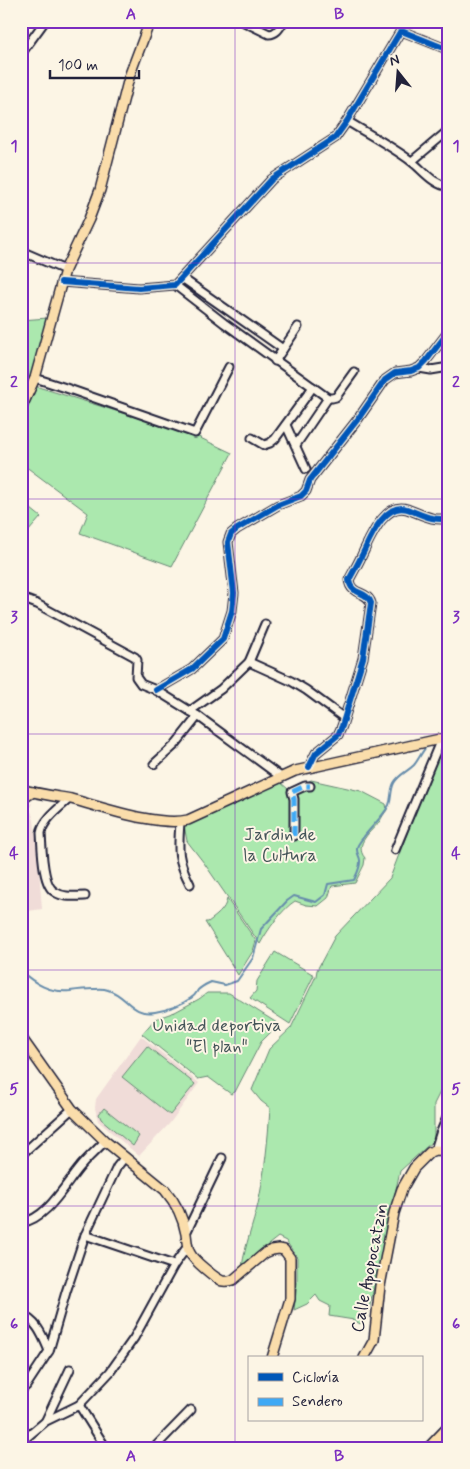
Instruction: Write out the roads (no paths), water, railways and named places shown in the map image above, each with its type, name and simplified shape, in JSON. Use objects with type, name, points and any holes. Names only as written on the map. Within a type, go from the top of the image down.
[{"type":"main road","points":[[21,409],[35,378],[65,270],[89,219],[100,190],[130,74],[150,21]]},
{"type":"main road","points":[[21,789],[150,819],[180,822],[281,777],[309,767],[323,766],[442,740]]},
{"type":"main road","points":[[21,800],[33,792]]},
{"type":"main road","points":[[21,1037],[72,1108],[105,1141],[165,1190],[180,1213],[186,1232],[189,1252],[192,1257],[213,1275],[227,1282],[233,1280],[259,1258],[272,1250],[284,1250],[288,1254],[291,1262],[290,1299],[273,1356]]},
{"type":"main road","points":[[435,1150],[449,1152]]},
{"type":"main road","name":"Calle Apopocatzin","points":[[365,1356],[374,1340],[380,1286],[394,1213],[402,1189],[414,1168],[435,1150]]},
{"type":"main road","points":[[428,1448],[449,1426]]},
{"type":"street","points":[[21,54],[45,21]]},
{"type":"street","points":[[242,21],[269,34],[278,31],[284,21]]},
{"type":"street","points":[[61,282],[139,288],[175,285],[272,179],[335,138],[400,32],[449,50]]},
{"type":"street","points":[[347,121],[412,161],[428,177],[442,186],[449,187]]},
{"type":"street","points":[[412,161],[449,130]]},
{"type":"street","points":[[21,251],[65,270]]},
{"type":"street","points":[[182,278],[283,349]]},
{"type":"street","points":[[175,285],[275,361],[328,398],[336,397],[354,372]]},
{"type":"street","points":[[195,301],[203,293]]},
{"type":"street","points":[[275,361],[298,327]]},
{"type":"street","points":[[156,690],[192,669],[223,639],[232,611],[234,593],[228,548],[231,534],[278,505],[301,496],[306,491],[310,480],[385,380],[395,373],[412,371],[419,368],[449,331]]},
{"type":"street","points":[[35,378],[195,433],[229,367]]},
{"type":"street","points":[[419,368],[431,370],[449,367]]},
{"type":"street","points":[[252,438],[264,445],[275,439],[312,387]]},
{"type":"street","points":[[296,445],[328,398]]},
{"type":"street","points":[[286,425],[306,469]]},
{"type":"street","points":[[309,767],[319,750],[338,736],[362,658],[371,606],[370,600],[367,596],[352,589],[349,580],[371,536],[382,519],[391,511],[400,508],[406,508],[434,519],[442,520],[449,518]]},
{"type":"street","points":[[21,598],[37,604],[135,657],[137,660],[136,677],[141,684],[156,690],[198,716],[281,777]]},
{"type":"street","points":[[190,711],[221,690],[249,662],[264,624]]},
{"type":"street","points":[[249,662],[291,681],[344,718]]},
{"type":"street","points":[[154,764],[175,745],[198,716]]},
{"type":"street","points":[[395,850],[442,740]]},
{"type":"street","points":[[294,836],[294,796],[292,792],[305,786],[310,786]]},
{"type":"street","points":[[69,799],[42,826],[41,833],[46,879],[51,890],[55,892],[69,897],[85,896]]},
{"type":"street","points":[[180,822],[180,860],[190,884]]},
{"type":"street","points":[[21,1155],[72,1108]]},
{"type":"street","points":[[435,1150],[449,1113]]},
{"type":"street","points":[[21,1223],[37,1216],[57,1198],[80,1167],[105,1141]]},
{"type":"street","points":[[21,1390],[26,1386],[49,1351],[85,1235],[124,1157]]},
{"type":"street","points":[[186,1232],[222,1158]]},
{"type":"street","points":[[85,1235],[174,1265]]},
{"type":"street","points":[[21,1442],[46,1421],[79,1405],[110,1372],[134,1338],[174,1265],[188,1246]]},
{"type":"street","points":[[21,1315],[29,1318],[36,1325],[49,1351]]},
{"type":"street","points":[[46,1421],[70,1369]]},
{"type":"street","points":[[79,1405],[106,1448]]},
{"type":"street","points":[[154,1448],[190,1410]]},
{"type":"waterway","points":[[21,971],[37,984],[56,991],[108,990],[120,996],[140,1011],[147,1012],[164,1010],[183,1003],[194,996],[201,987],[211,982],[225,985],[237,981],[253,958],[261,929],[287,901],[294,896],[316,902],[325,895],[328,884],[354,880],[360,865],[358,845],[389,805],[396,780],[414,765],[427,746]]},
{"type":"park label","name":"Jardin de la Cultura","points":[[280,845]]},
{"type":"park label","name":"Unidad deportiva \"El plan\"","points":[[217,1036]]}]
